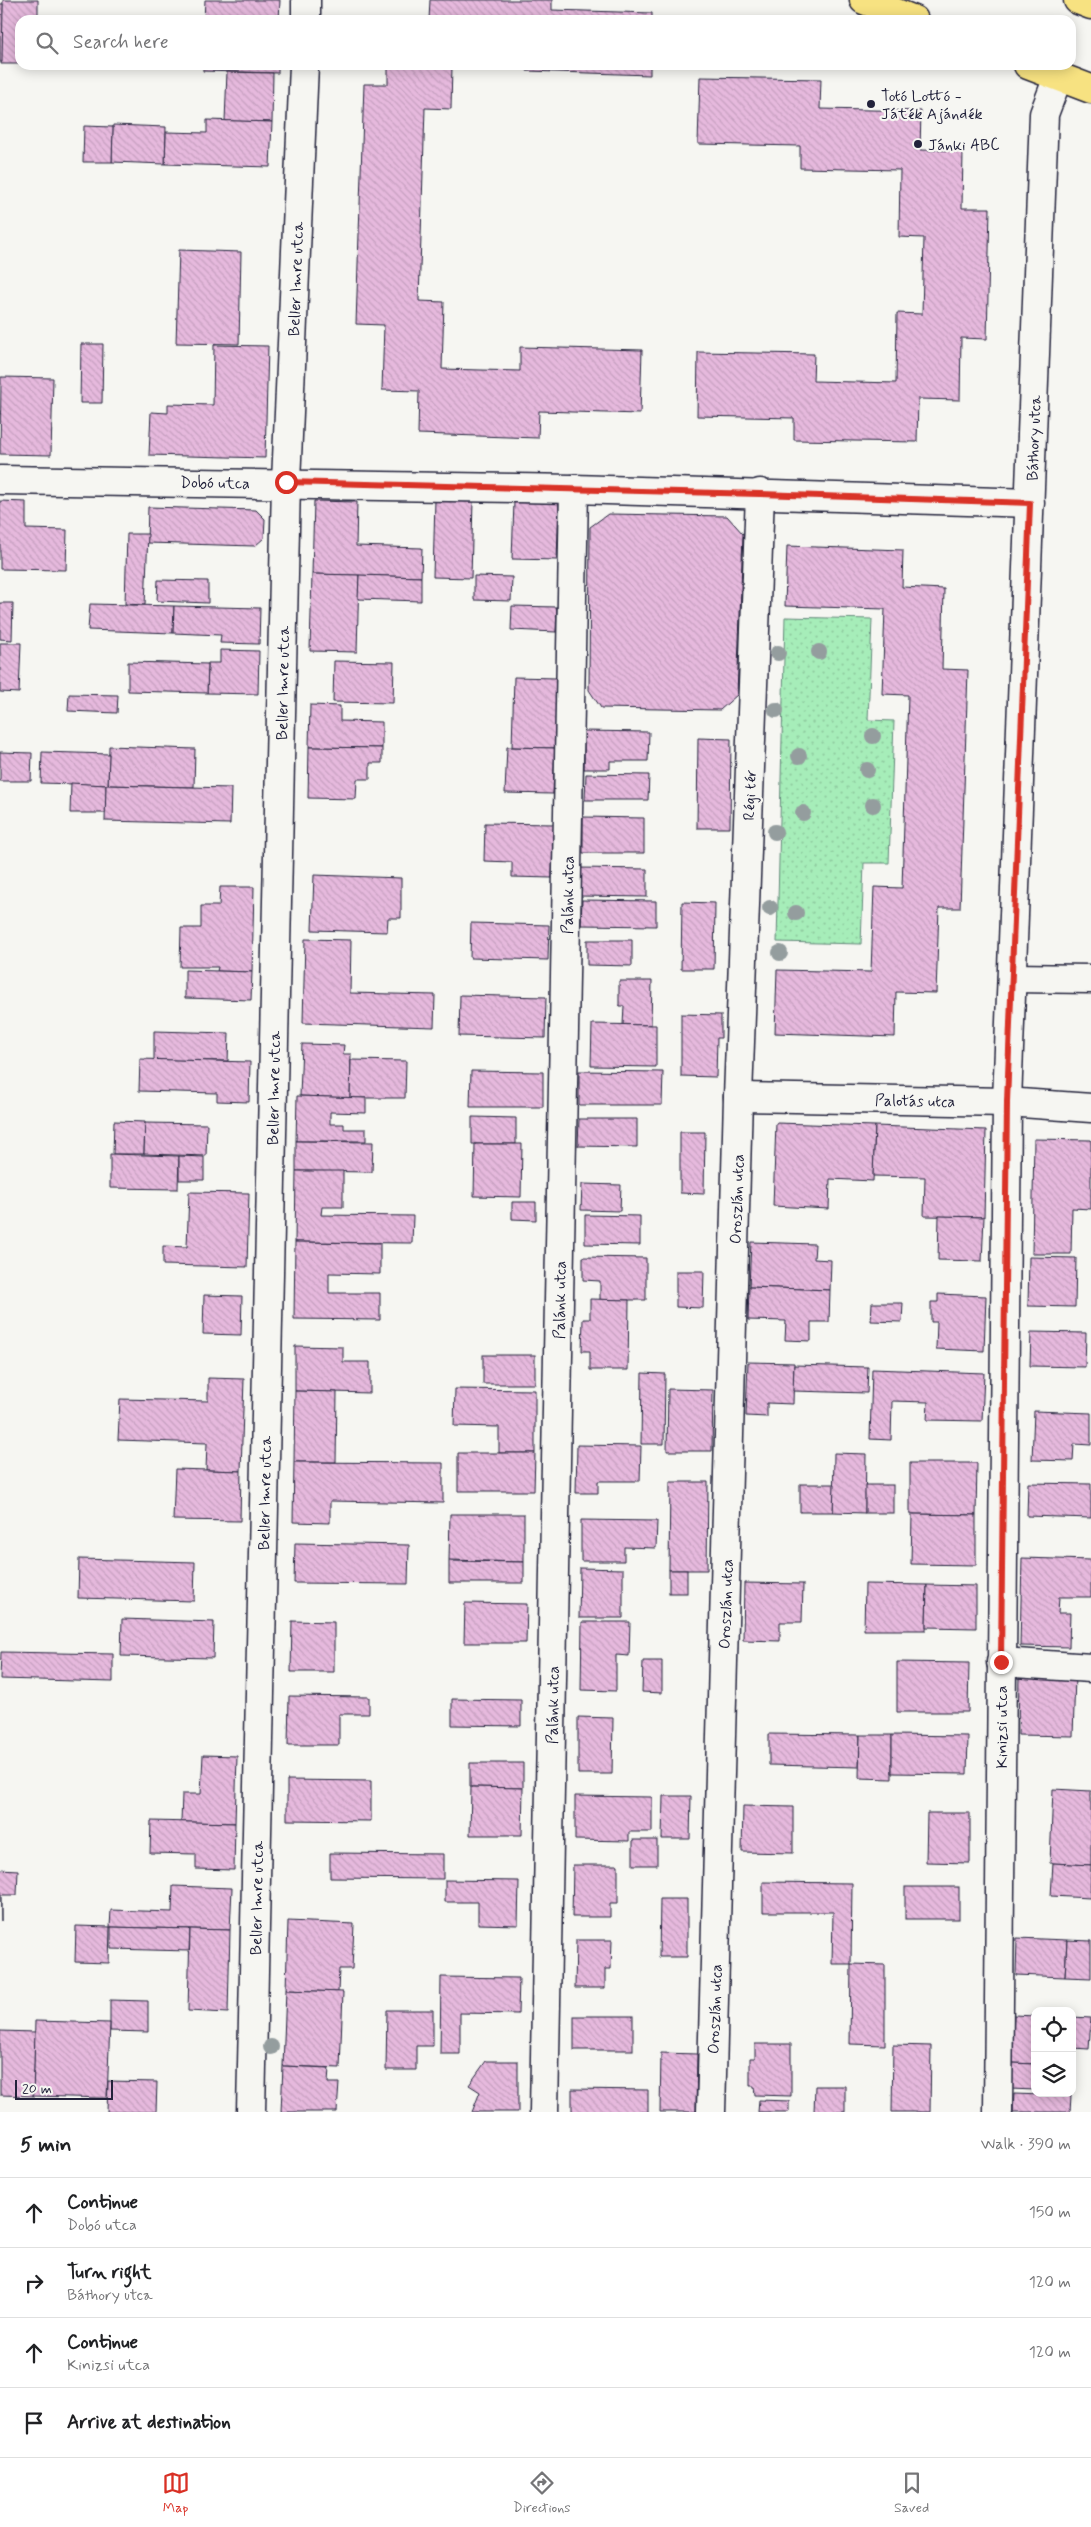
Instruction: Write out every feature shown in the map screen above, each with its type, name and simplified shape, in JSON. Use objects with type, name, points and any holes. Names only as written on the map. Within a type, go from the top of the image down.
[{"type":"main road","points":[[864,0],[902,15]]},
{"type":"main road","points":[[1078,0],[1091,5]]},
{"type":"main road","points":[[1040,70],[1091,89]]},
{"type":"street","points":[[306,0],[306,15]]},
{"type":"street","name":"Beller Imre utca","points":[[251,2112],[286,482],[304,70]]},
{"type":"street","name":"Báthory utca","points":[[1007,1102],[1044,114],[1058,77]]},
{"type":"street","name":"Dobó utca","points":[[0,480],[286,482],[574,488],[1030,503]]},
{"type":"street","name":"Palánk utca","points":[[544,2112],[574,488]]},
{"type":"street","name":"Régi tér","points":[[738,1097],[760,494]]},
{"type":"street","points":[[1012,978],[1091,979]]},
{"type":"street","name":"Palotás utca","points":[[738,1097],[1007,1102],[1091,1108]]},
{"type":"street","name":"Oroszlán utca","points":[[711,2112],[738,1097]]},
{"type":"street","name":"Kinizsi utca","points":[[998,2112],[1007,1102]]},
{"type":"street","points":[[1001,1662],[1091,1668]]},
{"type":"green space","points":[[785,617],[872,619],[868,720],[894,721],[889,863],[864,863],[861,944],[777,942]]},
{"type":"building","points":[[3,0],[38,0],[38,15],[15,15],[15,64],[1,64]]},
{"type":"building","points":[[205,0],[280,0],[279,15],[204,15]]},
{"type":"building","points":[[430,0],[552,0],[552,10],[652,13],[652,15],[429,15]]},
{"type":"building","points":[[0,4],[3,4],[2,62],[0,62]]},
{"type":"building","points":[[278,70],[278,73],[203,71]]},
{"type":"building","points":[[388,70],[452,70],[451,109],[425,108],[419,301],[444,302],[442,369],[520,371],[520,347],[642,350],[640,414],[539,411],[538,438],[418,434],[419,391],[382,390],[384,325],[356,324],[364,84],[388,84]]},
{"type":"building","points":[[650,70],[650,75],[527,71]]},
{"type":"building","points":[[227,72],[273,73],[272,122],[225,121]]},
{"type":"building","points":[[700,77],[821,79],[820,109],[921,111],[920,150],[963,151],[962,208],[990,208],[987,339],[961,338],[960,400],[918,399],[917,442],[794,440],[794,418],[697,416],[698,352],[814,354],[813,381],[896,383],[897,313],[922,314],[924,238],[899,237],[900,170],[800,168],[800,146],[698,144]]},
{"type":"building","points":[[207,120],[272,122],[270,167],[165,164],[166,132],[207,133]]},
{"type":"building","points":[[113,125],[166,127],[165,164],[112,162]]},
{"type":"building","points":[[84,126],[113,127],[112,162],[83,162]]},
{"type":"building","points":[[179,250],[241,252],[239,344],[176,343]]},
{"type":"building","points":[[81,344],[103,344],[102,403],[80,403]]},
{"type":"building","points":[[214,345],[268,346],[265,458],[149,455],[151,412],[168,413],[168,404],[213,405]]},
{"type":"building","points":[[1,377],[53,378],[51,455],[0,454]]},
{"type":"building","points":[[435,499],[473,500],[471,578],[433,577]]},
{"type":"building","points":[[0,501],[26,502],[26,529],[67,530],[66,570],[0,569]]},
{"type":"building","points":[[314,501],[357,502],[356,546],[422,548],[421,577],[312,574]]},
{"type":"building","points":[[514,502],[559,503],[557,560],[512,559]]},
{"type":"building","points":[[148,507],[256,510],[265,519],[264,538],[255,546],[147,543]]},
{"type":"building","points":[[608,514],[727,516],[743,534],[737,695],[720,710],[601,708],[589,690],[590,527]]},
{"type":"building","points":[[127,534],[148,534],[145,605],[125,604]]},
{"type":"building","points":[[787,546],[903,550],[902,587],[944,589],[942,669],[968,670],[960,908],[939,908],[936,993],[896,992],[895,1037],[775,1033],[777,970],[871,972],[874,887],[902,888],[908,695],[882,694],[885,609],[785,606]]},
{"type":"building","points":[[312,574],[359,575],[357,652],[310,651]]},
{"type":"building","points":[[359,575],[421,577],[421,601],[358,599]]},
{"type":"building","points":[[474,576],[512,577],[511,601],[474,600]]},
{"type":"building","points":[[158,580],[208,581],[208,603],[157,601]]},
{"type":"building","points":[[0,603],[13,603],[12,640],[0,639]]},
{"type":"building","points":[[90,604],[174,606],[173,633],[88,630]]},
{"type":"building","points":[[174,606],[260,608],[259,644],[220,643],[221,635],[173,633]]},
{"type":"building","points":[[512,606],[557,607],[556,632],[511,630]]},
{"type":"building","points":[[0,643],[21,643],[19,693],[0,692]]},
{"type":"building","points":[[220,650],[259,651],[258,694],[207,693],[208,663],[220,663]]},
{"type":"building","points":[[334,661],[394,662],[393,703],[333,702]]},
{"type":"building","points":[[128,662],[208,664],[207,693],[128,691]]},
{"type":"building","points":[[514,677],[556,678],[555,748],[512,747]]},
{"type":"building","points":[[69,694],[118,695],[117,713],[68,711]]},
{"type":"building","points":[[310,705],[340,706],[340,721],[382,722],[382,748],[309,747]]},
{"type":"building","points":[[584,731],[649,732],[648,761],[610,761],[610,769],[584,769]]},
{"type":"building","points":[[698,738],[731,739],[730,828],[697,828]]},
{"type":"building","points":[[109,746],[195,749],[194,787],[108,785]]},
{"type":"building","points":[[309,747],[382,748],[382,763],[370,763],[370,779],[357,779],[356,799],[308,798]]},
{"type":"building","points":[[507,747],[555,748],[553,794],[505,793]]},
{"type":"building","points":[[0,752],[32,753],[31,781],[0,781]]},
{"type":"building","points":[[42,752],[109,754],[108,785],[41,783]]},
{"type":"building","points":[[586,774],[649,775],[648,800],[585,800]]},
{"type":"building","points":[[71,783],[106,785],[106,813],[70,813]]},
{"type":"building","points":[[106,785],[231,788],[230,824],[105,821]]},
{"type":"building","points":[[583,817],[644,818],[644,853],[583,853]]},
{"type":"building","points":[[485,823],[554,824],[552,878],[512,877],[512,862],[484,861]]},
{"type":"building","points":[[580,868],[647,869],[647,897],[580,896]]},
{"type":"building","points":[[314,875],[401,878],[401,918],[388,918],[387,932],[312,930]]},
{"type":"building","points":[[220,887],[254,887],[252,972],[217,971],[218,967],[180,967],[181,928],[201,928],[201,906],[219,906]]},
{"type":"building","points":[[582,900],[656,901],[656,926],[581,925]]},
{"type":"building","points":[[682,902],[715,903],[714,969],[681,969]]},
{"type":"building","points":[[471,923],[549,925],[548,960],[470,958]]},
{"type":"building","points":[[305,939],[351,940],[350,993],[435,995],[434,1027],[303,1023]]},
{"type":"building","points":[[587,940],[632,940],[632,966],[587,965]]},
{"type":"building","points":[[185,970],[252,972],[251,1000],[185,998]]},
{"type":"building","points":[[619,981],[652,981],[651,1025],[623,1025],[624,1006],[619,1006]]},
{"type":"building","points":[[460,995],[546,997],[545,1038],[459,1036]]},
{"type":"building","points":[[681,1014],[721,1015],[721,1038],[717,1038],[716,1077],[681,1076]]},
{"type":"building","points":[[592,1024],[656,1025],[656,1067],[591,1066]]},
{"type":"building","points":[[154,1031],[229,1033],[228,1061],[154,1060]]},
{"type":"building","points":[[302,1044],[344,1045],[343,1054],[351,1054],[350,1098],[300,1096]]},
{"type":"building","points":[[140,1059],[250,1062],[249,1102],[217,1101],[217,1093],[139,1091]]},
{"type":"building","points":[[351,1060],[406,1061],[405,1098],[350,1098]]},
{"type":"building","points":[[471,1071],[543,1072],[543,1107],[470,1107]]},
{"type":"building","points":[[579,1071],[663,1072],[662,1105],[579,1105]]},
{"type":"building","points":[[297,1096],[366,1098],[366,1113],[330,1112],[330,1124],[344,1124],[344,1129],[366,1129],[366,1141],[296,1141]]},
{"type":"building","points":[[472,1117],[516,1118],[516,1144],[472,1144]]},
{"type":"building","points":[[579,1119],[637,1119],[637,1147],[578,1146]]},
{"type":"building","points":[[114,1121],[145,1122],[144,1154],[113,1154]]},
{"type":"building","points":[[145,1123],[207,1124],[206,1156],[144,1154]]},
{"type":"building","points":[[776,1123],[875,1126],[873,1181],[830,1179],[829,1209],[773,1206]]},
{"type":"building","points":[[875,1126],[986,1130],[984,1217],[924,1216],[925,1177],[873,1176]]},
{"type":"building","points":[[680,1132],[705,1132],[704,1194],[680,1193]]},
{"type":"building","points":[[1034,1139],[1091,1140],[1091,1209],[1072,1208],[1071,1254],[1032,1254]]},
{"type":"building","points":[[296,1141],[373,1142],[372,1172],[296,1171]]},
{"type":"building","points":[[475,1144],[522,1144],[521,1197],[474,1196]]},
{"type":"building","points":[[110,1154],[179,1156],[178,1189],[110,1188]]},
{"type":"building","points":[[179,1156],[204,1157],[204,1180],[179,1180]]},
{"type":"building","points":[[296,1171],[343,1171],[343,1207],[322,1207],[321,1215],[413,1216],[412,1243],[295,1242]]},
{"type":"building","points":[[582,1184],[621,1185],[620,1211],[581,1210]]},
{"type":"building","points":[[189,1192],[249,1193],[247,1267],[163,1265],[163,1246],[187,1247]]},
{"type":"building","points":[[512,1202],[536,1202],[536,1220],[512,1219]]},
{"type":"building","points":[[585,1215],[640,1216],[640,1245],[585,1244]]},
{"type":"building","points":[[939,1216],[984,1217],[982,1261],[938,1260]]},
{"type":"building","points":[[295,1242],[380,1243],[380,1274],[329,1273],[329,1293],[380,1293],[380,1320],[294,1319]]},
{"type":"building","points":[[751,1242],[815,1244],[814,1259],[831,1260],[830,1290],[749,1287]]},
{"type":"building","points":[[583,1257],[646,1258],[646,1300],[600,1300],[600,1281],[583,1280]]},
{"type":"building","points":[[1029,1257],[1076,1258],[1075,1307],[1028,1306]]},
{"type":"building","points":[[676,1271],[704,1271],[703,1308],[676,1307]]},
{"type":"building","points":[[749,1287],[830,1290],[829,1322],[811,1322],[811,1341],[785,1340],[786,1321],[748,1320]]},
{"type":"building","points":[[938,1294],[986,1296],[984,1351],[936,1349],[937,1322],[931,1322],[931,1302],[938,1302]]},
{"type":"building","points":[[204,1295],[242,1296],[241,1335],[203,1334]]},
{"type":"building","points":[[590,1299],[629,1300],[628,1370],[590,1370],[590,1351],[582,1351],[583,1319],[590,1319]]},
{"type":"building","points":[[872,1303],[903,1303],[902,1322],[871,1321]]},
{"type":"building","points":[[1031,1332],[1086,1333],[1085,1367],[1030,1366]]},
{"type":"building","points":[[295,1346],[343,1347],[343,1362],[370,1362],[370,1393],[295,1391]]},
{"type":"building","points":[[483,1355],[535,1355],[535,1384],[483,1384]]},
{"type":"building","points":[[748,1362],[794,1363],[793,1404],[767,1403],[767,1417],[746,1416]]},
{"type":"building","points":[[794,1365],[868,1367],[867,1393],[793,1391]]},
{"type":"building","points":[[872,1369],[984,1373],[982,1421],[927,1420],[928,1402],[892,1401],[891,1440],[870,1439]]},
{"type":"building","points":[[642,1373],[665,1374],[664,1444],[641,1444]]},
{"type":"building","points":[[208,1378],[244,1379],[241,1471],[206,1470],[207,1443],[118,1440],[120,1399],[208,1401]]},
{"type":"building","points":[[455,1389],[535,1390],[535,1453],[499,1453],[499,1427],[454,1426]]},
{"type":"building","points":[[668,1389],[713,1390],[712,1451],[667,1451]]},
{"type":"building","points":[[295,1391],[337,1392],[336,1462],[294,1462]]},
{"type":"building","points":[[1034,1411],[1091,1413],[1091,1445],[1074,1444],[1073,1461],[1032,1460]]},
{"type":"building","points":[[577,1445],[641,1446],[640,1481],[598,1481],[598,1493],[576,1493]]},
{"type":"building","points":[[458,1453],[535,1453],[534,1491],[458,1491]]},
{"type":"building","points":[[834,1453],[866,1454],[865,1513],[833,1512]]},
{"type":"building","points":[[294,1462],[443,1463],[443,1503],[330,1501],[330,1523],[293,1522]]},
{"type":"building","points":[[910,1463],[977,1463],[976,1515],[910,1514]]},
{"type":"building","points":[[175,1469],[241,1471],[240,1521],[173,1520]]},
{"type":"building","points":[[670,1482],[708,1482],[707,1570],[669,1570]]},
{"type":"building","points":[[1028,1483],[1091,1484],[1091,1518],[1027,1516]]},
{"type":"building","points":[[800,1484],[834,1484],[833,1512],[800,1512]]},
{"type":"building","points":[[865,1485],[893,1485],[893,1513],[865,1513]]},
{"type":"building","points":[[450,1514],[524,1514],[524,1562],[449,1560]]},
{"type":"building","points":[[912,1514],[976,1515],[976,1565],[911,1564]]},
{"type":"building","points":[[581,1520],[657,1521],[656,1548],[624,1547],[624,1561],[581,1561]]},
{"type":"building","points":[[295,1543],[409,1545],[408,1584],[294,1583]]},
{"type":"building","points":[[1022,1558],[1091,1560],[1091,1597],[1059,1597],[1058,1613],[1070,1613],[1069,1647],[1020,1646]]},
{"type":"building","points":[[79,1559],[195,1562],[194,1601],[78,1598]]},
{"type":"building","points":[[449,1561],[524,1562],[524,1583],[449,1583]]},
{"type":"building","points":[[580,1568],[623,1569],[623,1618],[579,1618]]},
{"type":"building","points":[[669,1570],[687,1570],[687,1593],[669,1593]]},
{"type":"building","points":[[744,1583],[803,1584],[802,1622],[780,1622],[780,1641],[743,1640]]},
{"type":"building","points":[[865,1584],[927,1585],[926,1630],[864,1630]]},
{"type":"building","points":[[927,1585],[976,1586],[976,1628],[926,1627]]},
{"type":"building","points":[[465,1603],[527,1604],[526,1643],[464,1643]]},
{"type":"building","points":[[122,1619],[214,1622],[213,1658],[121,1656]]},
{"type":"building","points":[[292,1621],[334,1622],[334,1672],[291,1672]]},
{"type":"building","points":[[582,1622],[630,1622],[629,1656],[616,1655],[616,1691],[581,1690]]},
{"type":"building","points":[[1,1652],[113,1654],[113,1682],[0,1679]]},
{"type":"building","points":[[643,1661],[662,1661],[662,1693],[642,1692]]},
{"type":"building","points":[[897,1662],[969,1663],[968,1712],[897,1712]]},
{"type":"building","points":[[1019,1676],[1075,1677],[1073,1736],[1018,1735]]},
{"type":"building","points":[[289,1696],[369,1697],[369,1714],[339,1714],[339,1745],[288,1745]]},
{"type":"building","points":[[452,1699],[521,1700],[521,1726],[452,1725]]},
{"type":"building","points":[[578,1717],[613,1718],[612,1774],[578,1774]]},
{"type":"building","points":[[769,1734],[860,1735],[859,1767],[769,1765]]},
{"type":"building","points":[[860,1735],[892,1735],[892,1779],[859,1778]]},
{"type":"building","points":[[892,1735],[968,1736],[967,1774],[892,1773]]},
{"type":"building","points":[[203,1755],[237,1756],[235,1823],[181,1822],[182,1794],[201,1794]]},
{"type":"building","points":[[470,1763],[523,1763],[523,1788],[470,1787]]},
{"type":"building","points":[[287,1780],[371,1781],[371,1821],[287,1820]]},
{"type":"building","points":[[471,1787],[523,1788],[522,1835],[470,1835]]},
{"type":"building","points":[[1053,1789],[1091,1791],[1091,1865],[1050,1863]]},
{"type":"building","points":[[575,1796],[652,1797],[652,1832],[629,1832],[629,1841],[575,1840]]},
{"type":"building","points":[[663,1796],[691,1796],[690,1839],[662,1839]]},
{"type":"building","points":[[743,1806],[793,1807],[793,1853],[742,1852]]},
{"type":"building","points":[[927,1813],[970,1813],[970,1863],[926,1862]]},
{"type":"building","points":[[151,1821],[235,1823],[234,1870],[196,1869],[196,1854],[150,1853]]},
{"type":"building","points":[[633,1840],[657,1840],[657,1865],[633,1865]]},
{"type":"building","points":[[330,1853],[443,1854],[443,1879],[330,1878]]},
{"type":"building","points":[[1053,1863],[1091,1865],[1090,1898],[1051,1896]]},
{"type":"building","points":[[573,1865],[618,1865],[618,1903],[610,1903],[610,1917],[572,1917]]},
{"type":"building","points":[[0,1869],[18,1870],[17,1895],[1,1895],[1,1921]]},
{"type":"building","points":[[445,1880],[519,1881],[518,1925],[478,1924],[478,1902],[445,1902]]},
{"type":"building","points":[[763,1882],[852,1883],[851,1964],[832,1964],[833,1912],[763,1912]]},
{"type":"building","points":[[173,1886],[232,1888],[230,1930],[110,1927],[111,1910],[172,1912]]},
{"type":"building","points":[[905,1887],[959,1887],[959,1919],[905,1919]]},
{"type":"building","points":[[660,1899],[687,1899],[687,1957],[659,1957]]},
{"type":"building","points":[[288,1921],[354,1924],[352,1969],[339,1969],[338,1992],[286,1990]]},
{"type":"building","points":[[76,1926],[110,1927],[109,1963],[75,1962]]},
{"type":"building","points":[[111,1927],[190,1929],[189,1951],[111,1949]]},
{"type":"building","points":[[190,1929],[230,1930],[228,2013],[188,2011]]},
{"type":"building","points":[[1017,1938],[1067,1940],[1065,1977],[1016,1975]]},
{"type":"building","points":[[576,1940],[612,1940],[611,1969],[605,1969],[605,1988],[575,1988]]},
{"type":"building","points":[[1067,1940],[1091,1941],[1091,1978],[1065,1977]]},
{"type":"building","points":[[851,1964],[885,1965],[885,2045],[850,2044]]},
{"type":"building","points":[[441,1977],[519,1978],[518,2014],[460,2013],[460,2054],[440,2054]]},
{"type":"building","points":[[286,1990],[343,1992],[340,2068],[283,2066]]},
{"type":"building","points":[[110,2000],[148,2001],[148,2032],[110,2031]]},
{"type":"building","points":[[387,2010],[433,2010],[433,2046],[416,2046],[416,2070],[386,2070]]},
{"type":"building","points":[[1014,2015],[1031,2016],[1031,2064],[1012,2063]]},
{"type":"building","points":[[574,2016],[633,2016],[633,2050],[574,2050]]},
{"type":"building","points":[[1076,2017],[1091,2018],[1089,2049],[1076,2048]]},
{"type":"building","points":[[35,2021],[110,2023],[107,2098],[33,2096]]},
{"type":"building","points":[[0,2031],[35,2032],[33,2096],[0,2095]]},
{"type":"building","points":[[755,2044],[791,2044],[791,2096],[755,2095],[754,2086],[750,2086],[750,2058],[755,2058]]},
{"type":"building","points":[[893,2045],[931,2046],[930,2112],[892,2112]]},
{"type":"building","points":[[661,2053],[697,2054],[696,2112],[660,2112]]},
{"type":"building","points":[[486,2061],[518,2061],[518,2112],[472,2112],[480,2092],[469,2085]]},
{"type":"building","points":[[1012,2063],[1031,2064],[1031,2090],[1010,2089]]},
{"type":"building","points":[[283,2066],[329,2068],[328,2083],[339,2083],[337,2112],[281,2112]]},
{"type":"building","points":[[108,2081],[157,2082],[156,2112],[107,2112]]},
{"type":"building","points":[[815,2086],[845,2086],[845,2112],[814,2112]]},
{"type":"building","points":[[572,2089],[648,2090],[648,2112],[572,2112]]},
{"type":"building","points":[[1014,2094],[1031,2095],[1031,2097],[1071,2097],[1070,2112],[1013,2112]]},
{"type":"building","points":[[759,2100],[789,2101],[789,2112],[758,2112]]},
{"type":"place","name":"Totó Lottó - Játék Ajándék","points":[[871,104]]},
{"type":"place","name":"Jánki ABC","points":[[918,144]]},
{"type":"route","points":[[286,482],[574,488],[1030,503],[1007,1102],[1001,1662]]}]
